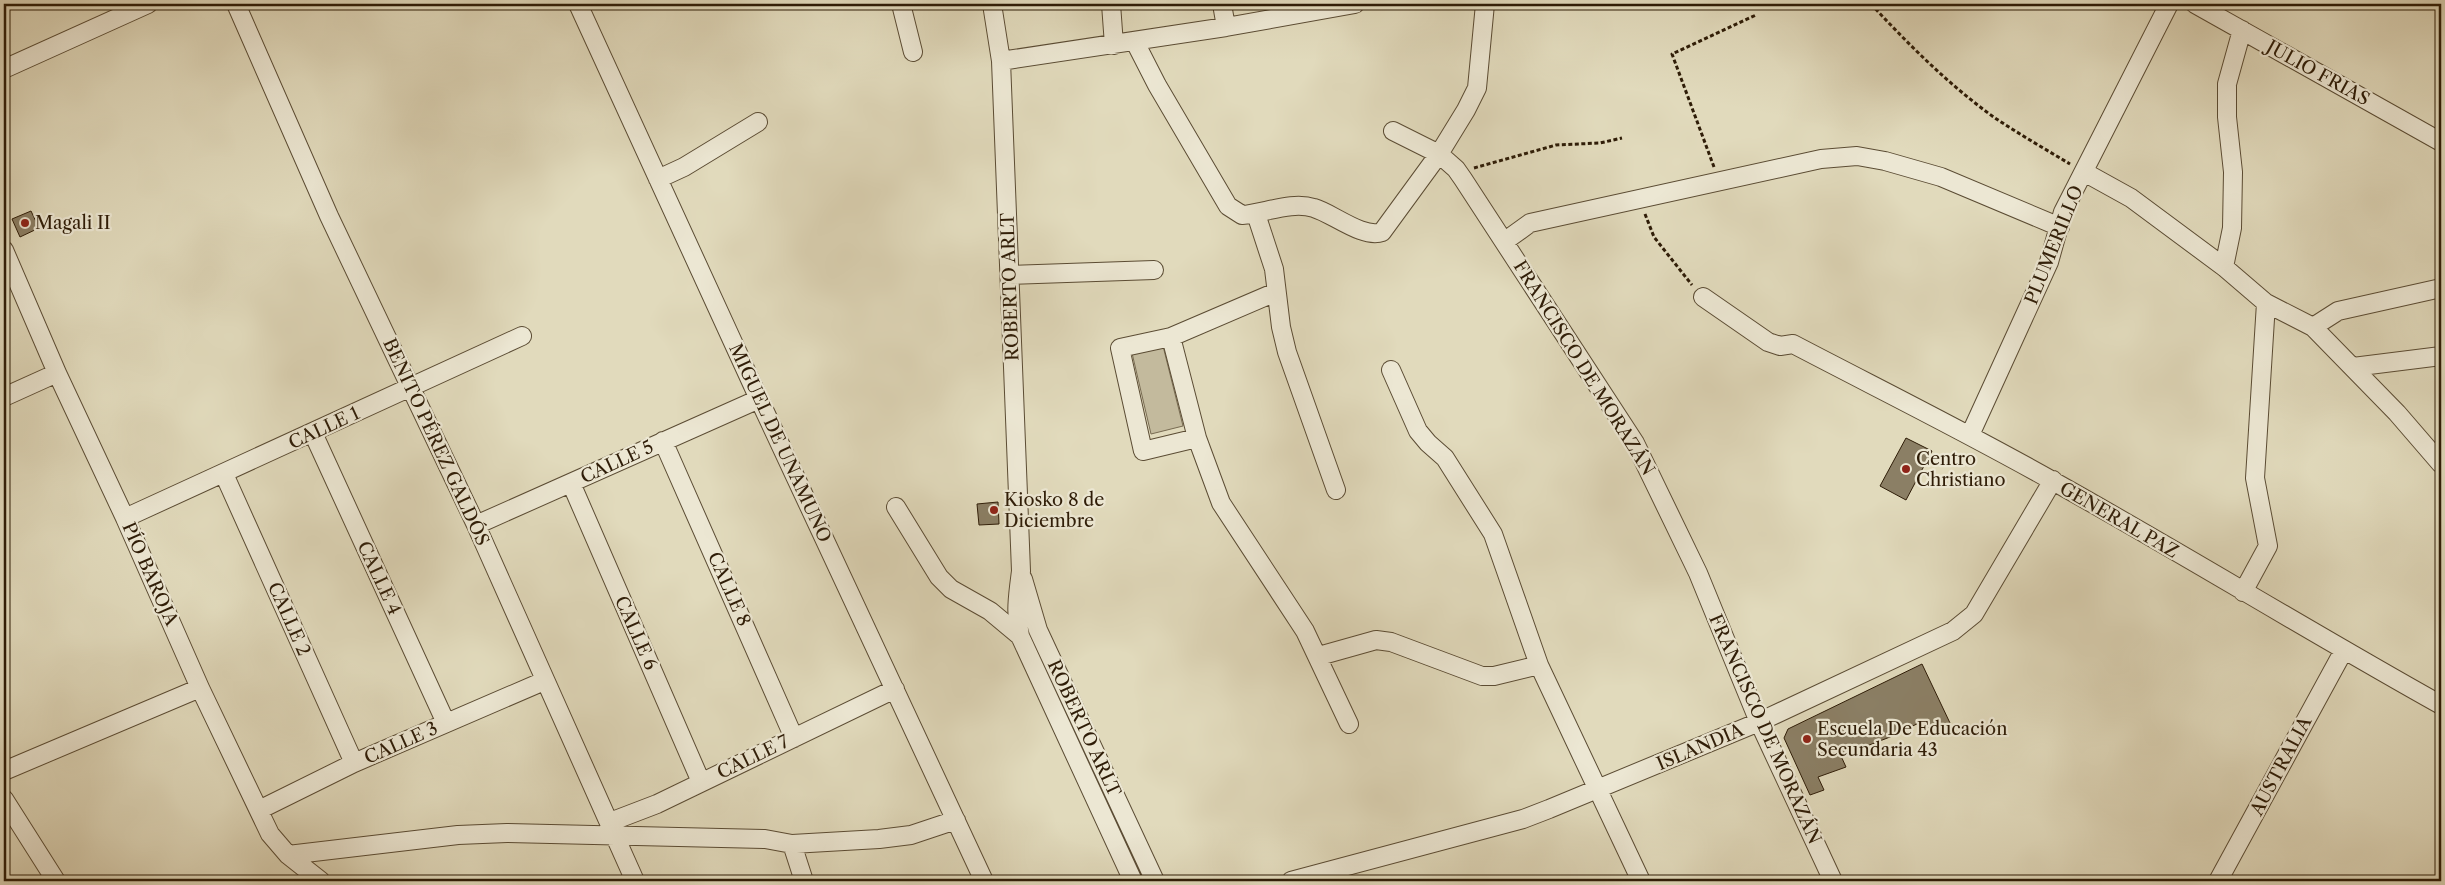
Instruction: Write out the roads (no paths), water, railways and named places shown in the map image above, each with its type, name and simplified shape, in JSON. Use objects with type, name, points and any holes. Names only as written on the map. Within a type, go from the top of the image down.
[{"type":"street","points":[[4,69],[148,4]]},
{"type":"street","name":"BENITO PÉREZ GALDÓS","points":[[236,4],[329,216],[476,525],[544,681],[613,829],[635,881]]},
{"type":"street","name":"MIGUEL DE UNAMUNO","points":[[578,4],[758,399],[984,881]]},
{"type":"street","points":[[901,4],[913,52]]},
{"type":"street","name":"ROBERTO ARLT","points":[[992,4],[1001,61],[1021,571],[1016,616],[1020,636],[1133,881]]},
{"type":"street","points":[[1111,4],[1114,45]]},
{"type":"street","points":[[1222,4],[1226,27]]},
{"type":"street","points":[[1001,61],[1135,42],[1355,4]]},
{"type":"street","points":[[1135,42],[1157,85],[1228,206],[1242,215],[1302,205],[1320,210],[1359,230],[1376,234],[1387,226],[1439,154],[1477,88],[1485,4]]},
{"type":"street","name":"PLUMERILLO","points":[[1970,435],[2050,262],[2063,212],[2169,4]]},
{"type":"street","name":"JULIO FRIAS","points":[[2195,4],[2441,140]]},
{"type":"street","points":[[2224,267],[2232,228],[2233,172],[2227,117],[2227,84],[2242,30]]},
{"type":"street","points":[[658,179],[684,167],[758,122]]},
{"type":"street","name":"FRANCISCO DE MORAZÁN","points":[[1393,131],[1439,154],[1460,174],[1636,443],[1698,573],[1759,722],[1833,881]]},
{"type":"street","points":[[1504,241],[1530,223],[1821,159],[1857,156],[1885,161],[1941,177],[2060,227]]},
{"type":"street","points":[[2084,172],[2130,198],[2224,267],[2266,303],[2313,327],[2397,413],[2441,464]]},
{"type":"street","points":[[1256,214],[1274,269],[1276,292],[1287,352],[1336,490]]},
{"type":"street","name":"PÍO BAROJA","points":[[4,250],[57,373],[125,518],[200,688],[270,834],[288,856],[320,881]]},
{"type":"street","points":[[1009,275],[1154,270]]},
{"type":"street","points":[[2313,327],[2338,311],[2441,288]]},
{"type":"street","points":[[1197,438],[1143,451],[1120,348],[1171,337],[1276,292]]},
{"type":"street","name":"GENERAL PAZ","points":[[1703,297],[1768,342],[1780,346],[1793,344],[1970,435],[2052,480],[2441,705]]},
{"type":"street","points":[[2243,592],[2268,546],[2255,478],[2266,303]]},
{"type":"street","name":"CALLE 1","points":[[125,518],[522,336]]},
{"type":"street","points":[[1171,337],[1197,438],[1221,503],[1305,631],[1319,656],[1349,724]]},
{"type":"street","points":[[2353,367],[2441,356]]},
{"type":"street","points":[[1391,370],[1418,431],[1445,458],[1493,534],[1538,665],[1641,881]]},
{"type":"street","points":[[4,397],[57,373]]},
{"type":"street","name":"CALLE 5","points":[[476,525],[758,399]]},
{"type":"street","name":"CALLE 4","points":[[313,433],[446,723]]},
{"type":"street","name":"CALLE 8","points":[[663,441],[794,738]]},
{"type":"street","name":"CALLE 2","points":[[224,474],[354,763]]},
{"type":"street","name":"ISLANDIA","points":[[1291,881],[1523,818],[1759,722],[1962,626],[1974,614],[2052,480]]},
{"type":"street","name":"CALLE 6","points":[[571,483],[702,782]]},
{"type":"street","points":[[896,507],[939,577],[951,589],[990,611],[1020,636]]},
{"type":"street","name":"ROBERTO ARLT","points":[[1021,571],[1038,630],[1156,881]]},
{"type":"street","points":[[1319,656],[1376,640],[1402,644],[1482,676],[1494,676],[1538,665]]},
{"type":"street","name":"AUSTRALIA","points":[[2218,881],[2344,650]]},
{"type":"street","name":"CALLE 3","points":[[259,810],[354,763],[544,681]]},
{"type":"street","points":[[4,771],[200,688]]},
{"type":"street","name":"CALLE 7","points":[[613,829],[702,782],[895,690]]},
{"type":"street","points":[[4,799],[56,881]]},
{"type":"street","points":[[288,856],[448,836],[613,829],[667,835],[755,838],[792,844],[911,835],[956,820]]},
{"type":"street","points":[[792,844],[804,881]]},
{"type":"place","name":"Magali II","points":[[25,223]]},
{"type":"place","name":"Centro Christiano","points":[[1906,469]]},
{"type":"place","name":"Kiosko 8 de Diciembre","points":[[994,510]]},
{"type":"place","name":"Escuela De Educación Secundaria 43","points":[[1807,739]]}]
